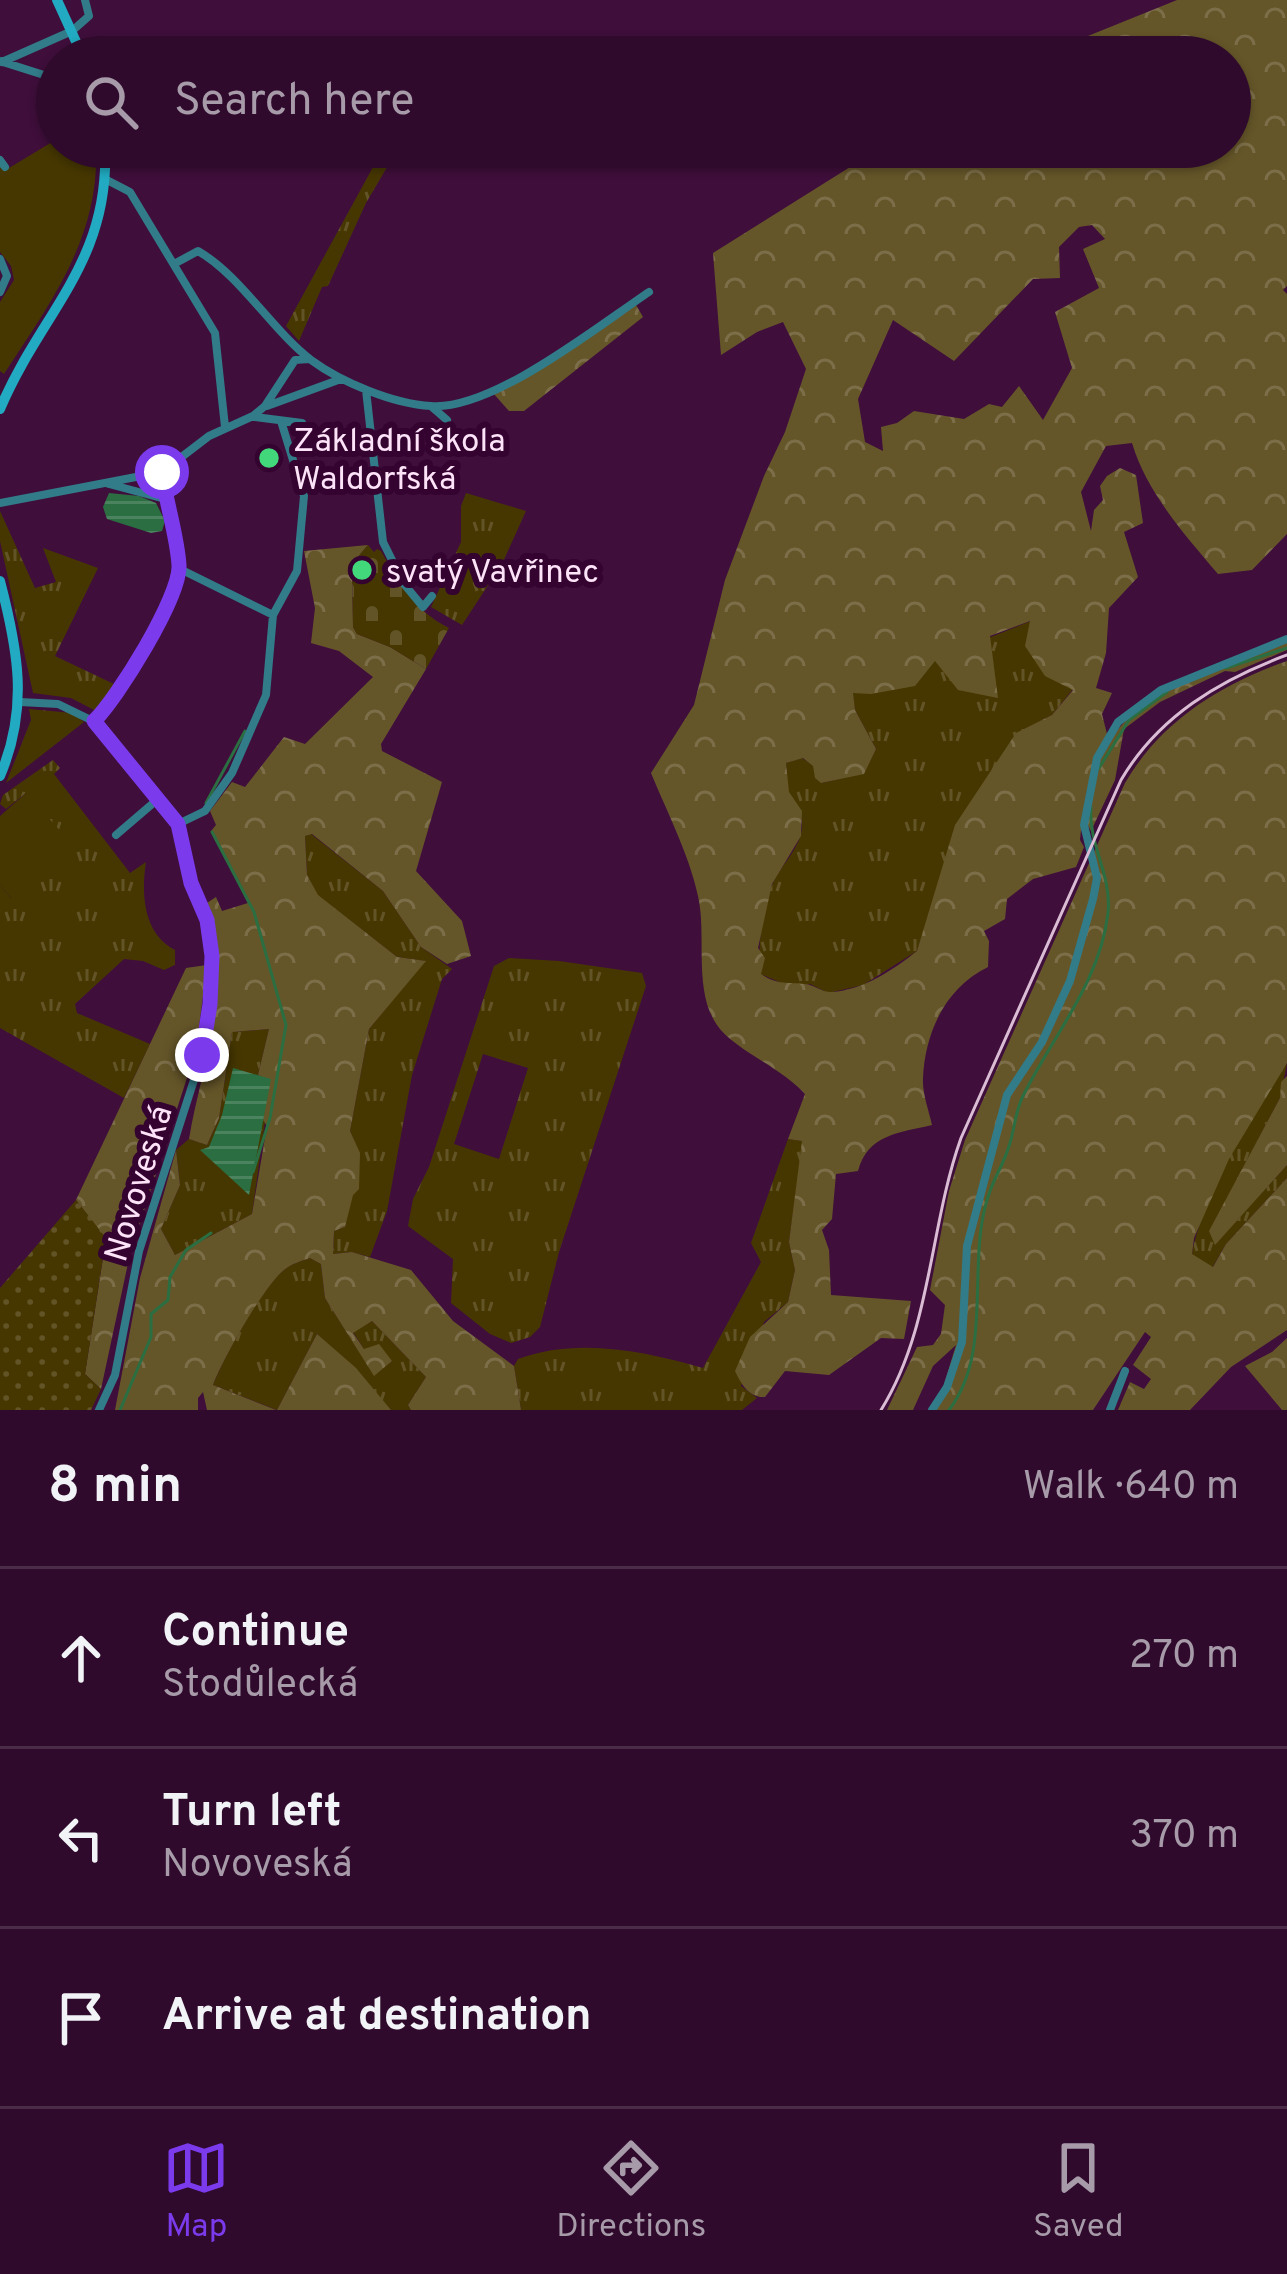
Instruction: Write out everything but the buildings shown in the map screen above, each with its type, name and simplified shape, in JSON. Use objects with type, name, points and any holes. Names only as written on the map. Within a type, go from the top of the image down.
[{"type":"main road","points":[[57,0],[74,36]]},
{"type":"main road","points":[[0,409],[20,365],[89,251],[106,168]]},
{"type":"main road","points":[[0,581],[19,660],[20,702],[0,776]]},
{"type":"street","points":[[60,36],[88,19],[85,0]]},
{"type":"street","points":[[1,61],[36,46]]},
{"type":"street","points":[[1,61],[36,72]]},
{"type":"street","points":[[106,179],[128,190],[214,333],[225,427]]},
{"type":"street","points":[[174,264],[198,251],[207,256],[310,359],[341,379],[431,407],[447,420]]},
{"type":"street","points":[[0,259],[7,276],[0,292]]},
{"type":"street","points":[[431,407],[520,378],[649,292]]},
{"type":"street","points":[[0,503],[162,472],[225,427],[253,416],[296,360],[310,359]]},
{"type":"street","points":[[265,406],[341,379]]},
{"type":"street","points":[[366,390],[383,542],[404,584],[423,607],[433,596]]},
{"type":"street","points":[[253,416],[302,423]]},
{"type":"street","points":[[178,824],[205,811],[232,773],[266,694],[273,615],[297,572],[304,511],[302,488],[281,421]]},
{"type":"street","points":[[20,702],[58,704],[94,721],[134,668],[180,569],[162,472]]},
{"type":"street","points":[[100,482],[165,499]]},
{"type":"street","points":[[180,569],[273,615]]},
{"type":"street","points":[[932,1410],[947,1387],[962,1342],[967,1246],[1007,1095],[1042,1042],[1070,982],[1093,899],[1097,878],[1084,825],[1097,758],[1118,722],[1149,698],[1178,680],[1287,639]]},
{"type":"street","name":"Novoveská","points":[[94,721],[178,824],[191,883],[207,920],[212,956],[202,1055],[139,1252],[115,1375],[99,1410]]},
{"type":"street","points":[[116,835],[158,800]]},
{"type":"street","points":[[1110,1410],[1126,1371]]},
{"type":"green space","points":[[1177,0],[1287,0],[1287,286],[1283,290],[1287,294],[1287,534],[1252,570],[1218,574],[1157,496],[1132,443],[1106,446],[1081,492],[1091,531],[1094,510],[1103,500],[1100,486],[1120,468],[1136,475],[1143,523],[1124,532],[1138,577],[1109,608],[1106,653],[1096,688],[1112,693],[1102,714],[1107,734],[1086,798],[1080,840],[1084,847],[1076,867],[1033,879],[1007,899],[1005,919],[984,931],[989,941],[988,967],[960,986],[940,1013],[928,1044],[923,1084],[932,1125],[886,1137],[869,1149],[858,1171],[836,1174],[832,1219],[822,1230],[829,1250],[831,1295],[911,1301],[904,1339],[881,1338],[829,1375],[785,1371],[765,1397],[746,1389],[735,1371],[750,1337],[788,1302],[795,1270],[789,1242],[802,1141],[788,1139],[805,1094],[724,1034],[710,1011],[703,980],[698,896],[651,773],[694,705],[725,580],[806,369],[783,322],[721,355],[713,253],[849,168],[1251,168],[1251,36],[1088,36]],"holes":[[[1092,225],[1105,239],[1083,249],[1099,288],[1055,312],[1072,368],[1043,420],[1019,386],[1002,407],[989,404],[964,419],[914,411],[881,427],[883,451],[865,442],[858,399],[893,320],[954,361],[1033,279],[1060,278],[1059,247],[1079,227]],[[1030,621],[1025,646],[1045,676],[1073,690],[1052,715],[1016,733],[955,825],[917,951],[877,978],[844,990],[829,992],[761,974],[765,958],[758,948],[772,884],[801,836],[802,811],[789,792],[786,763],[803,758],[821,783],[864,774],[876,749],[855,710],[853,693],[915,686],[935,661],[958,690],[998,698],[990,636]]]},
{"type":"green space","points":[[36,152],[36,168],[95,168],[90,210],[69,267],[4,374],[0,371],[0,302],[14,280],[0,252],[0,166],[4,171]]},
{"type":"green space","points":[[373,168],[387,168],[328,286],[322,287],[299,341],[286,326]]},
{"type":"green space","points":[[636,305],[643,317],[524,411],[509,411],[493,393]]},
{"type":"green space","points":[[466,493],[526,511],[502,564],[462,625],[431,607],[461,542],[461,506]]},
{"type":"green space","points":[[0,511],[35,588],[56,582],[43,548],[98,568],[55,656],[116,685],[96,711],[71,698],[33,693],[0,541]]},
{"type":"green space","points":[[368,545],[352,564],[353,627],[357,634],[426,669],[381,744],[382,751],[442,782],[416,871],[462,921],[471,956],[447,964],[421,947],[383,891],[312,834],[305,836],[307,875],[318,895],[397,957],[426,961],[369,1029],[350,1131],[360,1153],[359,1189],[345,1227],[334,1231],[333,1254],[352,1252],[411,1270],[453,1321],[514,1366],[521,1410],[411,1410],[408,1405],[426,1377],[372,1321],[353,1333],[364,1349],[379,1344],[392,1361],[374,1376],[325,1298],[321,1264],[310,1258],[287,1268],[265,1291],[213,1385],[276,1410],[207,1410],[203,1392],[198,1410],[115,1410],[140,1278],[176,1150],[180,1185],[161,1229],[175,1255],[252,1214],[267,1126],[263,1120],[270,1080],[258,1075],[269,1029],[232,1032],[219,1118],[207,1145],[189,1139],[217,991],[214,933],[204,905],[216,897],[222,911],[248,903],[211,831],[216,825],[210,811],[232,782],[245,787],[284,737],[305,744],[373,677],[339,651],[311,643],[315,608],[304,551]]},
{"type":"green space","points":[[368,545],[374,552],[381,551],[417,605],[449,628],[426,669],[357,634],[353,627],[352,564]]},
{"type":"green space","points":[[1031,621],[1073,689],[1052,715],[1016,734],[936,894],[917,951],[863,985],[828,993],[810,984],[789,986],[760,974],[766,904],[802,827],[788,791],[786,763],[802,758],[814,766],[822,783],[864,773],[876,749],[855,710],[852,692]]},
{"type":"green space","points":[[1287,642],[1287,650],[1235,672],[1225,671],[1160,702],[1124,729],[1115,780],[1091,831],[1087,824],[1097,766],[1132,715],[1180,683]]},
{"type":"green space","points":[[1287,661],[1287,1063],[1229,1159],[1194,1238],[1192,1254],[1213,1267],[1226,1244],[1287,1178],[1287,1330],[1231,1367],[1190,1410],[1118,1410],[1130,1382],[1144,1389],[1151,1379],[1133,1365],[1151,1337],[1145,1332],[1093,1410],[930,1410],[943,1388],[956,1345],[933,1366],[913,1410],[887,1410],[917,1347],[933,1345],[941,1334],[945,1305],[930,1290],[949,1191],[965,1140],[1125,783],[1156,741],[1195,707]]},
{"type":"green space","points":[[29,709],[72,713],[84,722],[6,783],[31,720]]},
{"type":"green space","points":[[53,760],[60,768],[54,774],[130,873],[146,862],[144,887],[150,923],[175,950],[175,965],[164,970],[124,959],[75,1004],[77,1013],[150,1044],[124,1098],[0,1028],[0,885],[11,898],[26,793],[6,809],[0,804],[3,795]]},
{"type":"green space","points":[[26,793],[72,844],[12,899],[0,885],[0,816]]},
{"type":"green space","points":[[311,834],[383,891],[421,947],[452,969],[442,979],[412,1075],[387,1211],[370,1257],[333,1254],[334,1231],[345,1227],[359,1153],[350,1131],[369,1029],[425,961],[397,957],[317,895],[307,875],[305,836]]},
{"type":"green space","points":[[509,958],[559,961],[642,973],[646,986],[559,1252],[540,1327],[530,1337],[511,1343],[490,1334],[451,1303],[453,1259],[408,1226],[413,1199],[429,1167],[494,966]],"holes":[[[483,1054],[528,1068],[499,1159],[454,1144]]]},
{"type":"green space","points":[[207,965],[196,1050],[130,1254],[101,1389],[85,1374],[106,1239],[76,1200],[186,968]]},
{"type":"green space","points":[[269,1029],[258,1075],[271,1079],[252,1214],[175,1255],[161,1229],[180,1185],[176,1150],[189,1139],[207,1145],[219,1118],[232,1032]]},
{"type":"green space","points":[[1287,1063],[1280,1098],[1210,1231],[1215,1244],[1287,1165],[1287,1178],[1226,1244],[1212,1268],[1192,1255],[1205,1210],[1245,1127]]},
{"type":"green space","points":[[1287,1076],[1287,1165],[1215,1245],[1209,1231],[1280,1098],[1281,1082]]},
{"type":"green space","points":[[788,1139],[803,1141],[789,1242],[795,1270],[788,1302],[764,1322],[741,1386],[757,1398],[742,1410],[521,1410],[514,1366],[518,1359],[540,1352],[610,1349],[703,1368],[761,1262],[751,1243]]},
{"type":"green space","points":[[76,1200],[106,1238],[85,1374],[101,1389],[91,1410],[0,1410],[0,1288]]},
{"type":"green space","points":[[310,1258],[321,1264],[325,1298],[374,1375],[392,1361],[364,1349],[353,1332],[372,1321],[426,1377],[408,1405],[411,1410],[391,1410],[317,1334],[277,1410],[213,1385],[265,1291],[287,1268]]},
{"type":"green space","points":[[317,1334],[356,1368],[391,1410],[277,1410]]},
{"type":"green space","points":[[1287,1338],[1287,1410],[1282,1410],[1245,1366]]},
{"type":"shaded area","points":[[109,493],[156,503],[165,521],[162,531],[151,533],[107,519],[103,507]]},
{"type":"shaded area","points":[[233,1068],[271,1079],[249,1195],[200,1150],[209,1147],[222,1115]]},
{"type":"waterway","points":[[1226,668],[1287,648]]},
{"type":"waterway","points":[[1099,768],[1129,720],[1167,692]]},
{"type":"waterway","points":[[206,803],[245,731]]},
{"type":"waterway","points":[[949,1410],[971,1362],[979,1250],[990,1190],[1007,1153],[1021,1100],[1086,985],[1103,938],[1108,899],[1091,807]]},
{"type":"waterway","points":[[212,832],[254,912],[286,1025],[270,1118],[253,1172]]},
{"type":"waterway","points":[[120,1410],[151,1337],[151,1314],[168,1300],[170,1277],[186,1250],[211,1233]]},
{"type":"railway","points":[[881,1410],[911,1346],[961,1138],[1121,780],[1153,737],[1192,703],[1287,655]]},
{"type":"place","name":"Základní škola Waldorfská","points":[[269,458]]},
{"type":"place","name":"svatý Vavřinec","points":[[362,570]]},
{"type":"route","points":[[162,472],[180,569],[134,668],[94,721],[178,824],[191,883],[207,920],[212,956],[202,1055]]}]
